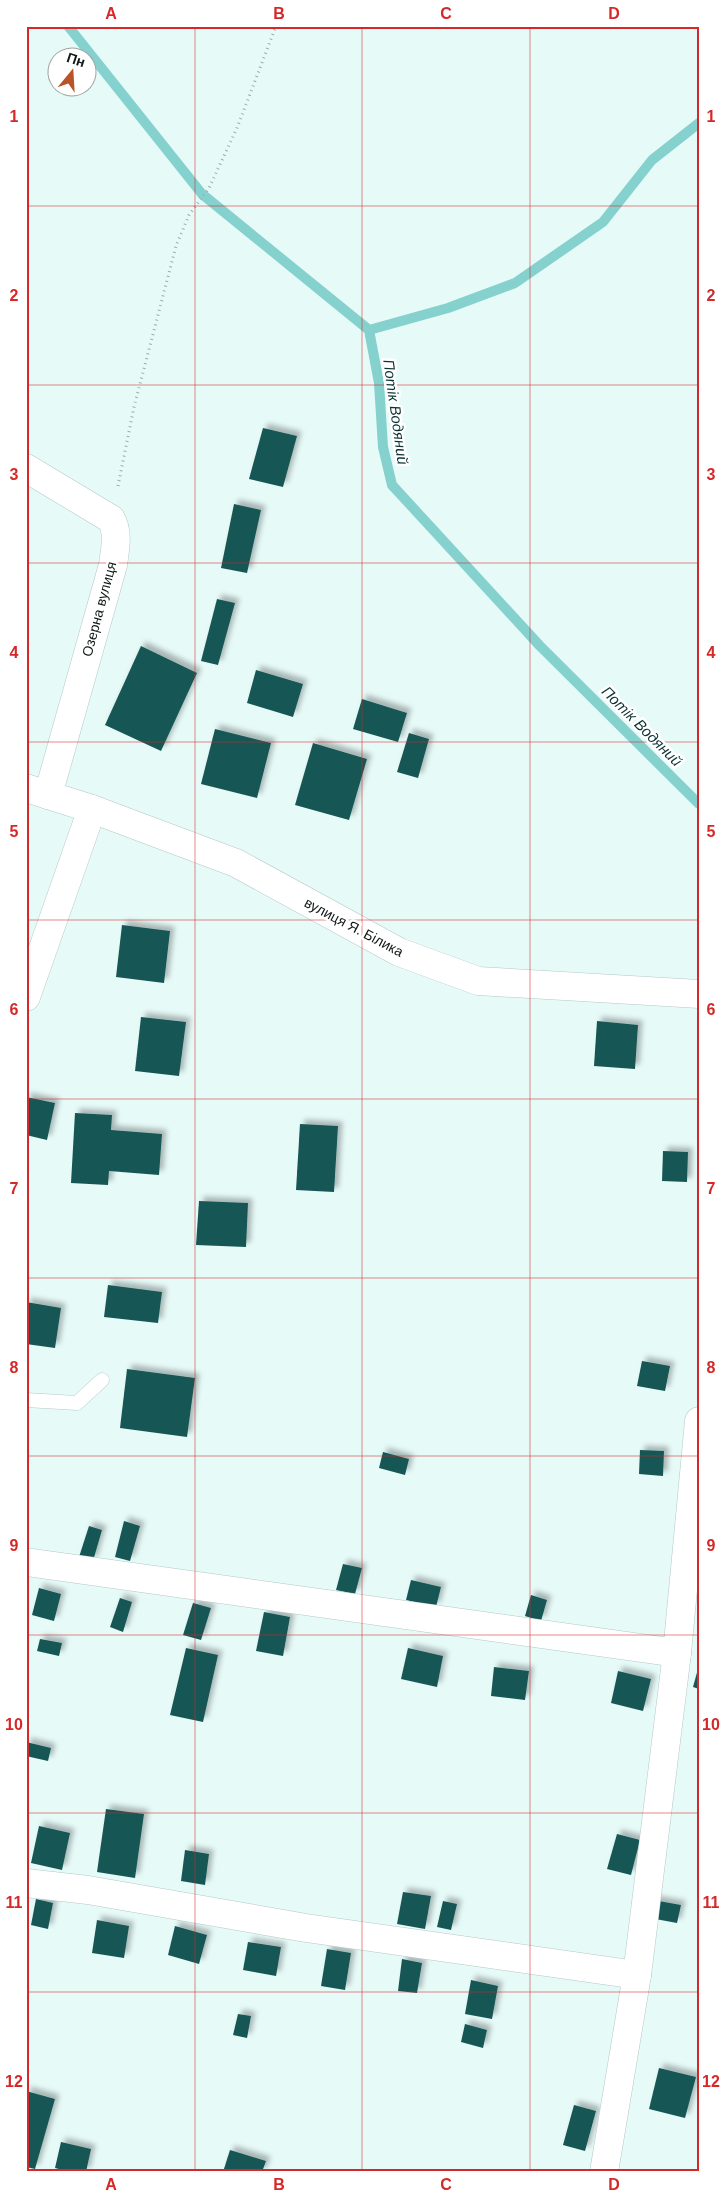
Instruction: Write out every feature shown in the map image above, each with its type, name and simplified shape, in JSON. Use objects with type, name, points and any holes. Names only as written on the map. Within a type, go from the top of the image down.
[{"type":"street","points":[[26,468],[111,518]]},
{"type":"street","name":"Озерна вулиця","points":[[37,792],[113,566],[116,538],[115,526],[111,518]]},
{"type":"street","name":"вулиця Я. Білика","points":[[37,792],[92,809],[236,864],[399,952],[478,981],[699,994]]},
{"type":"street","points":[[26,998],[92,809]]},
{"type":"street","points":[[604,2172],[637,1975],[677,1653],[699,1421]]},
{"type":"street","points":[[26,1562],[677,1653]]},
{"type":"street","points":[[26,1883],[88,1890],[306,1928],[637,1975]]},
{"type":"lane","points":[[26,1400],[77,1403],[102,1380]]},
{"type":"path","points":[[111,518],[139,388],[176,246],[189,215],[209,188],[237,128],[276,26]]},
{"type":"building","points":[[263,428],[297,436],[283,487],[249,479]]},
{"type":"building","points":[[234,504],[261,510],[247,573],[221,568]]},
{"type":"building","points":[[217,599],[235,603],[218,665],[201,661]]},
{"type":"building","points":[[141,646],[197,673],[161,751],[105,725]]},
{"type":"building","points":[[256,670],[303,684],[293,717],[247,703]]},
{"type":"building","points":[[362,699],[407,713],[398,742],[353,729]]},
{"type":"building","points":[[215,729],[271,743],[257,798],[201,784]]},
{"type":"building","points":[[409,733],[429,739],[418,778],[397,772]]},
{"type":"building","points":[[313,743],[367,759],[349,820],[295,805]]},
{"type":"building","points":[[122,925],[170,931],[164,983],[116,977]]},
{"type":"building","points":[[141,1017],[186,1022],[179,1076],[135,1071]]},
{"type":"building","points":[[597,1021],[638,1025],[635,1069],[594,1066]]},
{"type":"building","points":[[26,1097],[55,1103],[47,1140],[26,1135]]},
{"type":"building","points":[[75,1113],[112,1115],[111,1130],[162,1134],[159,1175],[109,1171],[108,1185],[71,1183]]},
{"type":"building","points":[[300,1124],[338,1126],[334,1192],[296,1190]]},
{"type":"building","points":[[663,1151],[688,1152],[687,1182],[662,1181]]},
{"type":"building","points":[[199,1201],[248,1203],[246,1247],[196,1245]]},
{"type":"building","points":[[108,1285],[162,1292],[158,1323],[104,1317]]},
{"type":"building","points":[[26,1302],[61,1308],[55,1348],[26,1344]]},
{"type":"building","points":[[642,1361],[670,1366],[665,1391],[637,1386]]},
{"type":"building","points":[[127,1369],[195,1378],[187,1437],[120,1428]]},
{"type":"building","points":[[640,1450],[664,1451],[663,1476],[639,1474]]},
{"type":"building","points":[[383,1452],[409,1459],[405,1475],[379,1468]]},
{"type":"building","points":[[124,1521],[140,1526],[130,1561],[115,1557]]},
{"type":"building","points":[[89,1526],[102,1530],[93,1561],[79,1557]]},
{"type":"building","points":[[343,1564],[362,1568],[355,1594],[336,1590]]},
{"type":"building","points":[[411,1580],[441,1587],[436,1607],[406,1600]]},
{"type":"building","points":[[39,1588],[61,1594],[54,1621],[32,1615]]},
{"type":"building","points":[[531,1595],[547,1600],[541,1621],[525,1616]]},
{"type":"building","points":[[120,1598],[132,1602],[123,1632],[110,1627]]},
{"type":"building","points":[[193,1603],[211,1608],[201,1640],[183,1635]]},
{"type":"building","points":[[264,1612],[290,1617],[283,1656],[256,1651]]},
{"type":"building","points":[[40,1639],[62,1643],[59,1656],[37,1651]]},
{"type":"building","points":[[186,1648],[218,1655],[203,1722],[170,1715]]},
{"type":"building","points":[[408,1648],[443,1656],[437,1687],[401,1679]]},
{"type":"building","points":[[494,1667],[529,1671],[525,1700],[491,1696]]},
{"type":"building","points":[[699,1669],[699,1689],[693,1687]]},
{"type":"building","points":[[618,1671],[651,1679],[643,1711],[611,1703]]},
{"type":"building","points":[[26,1742],[51,1748],[48,1761],[26,1756]]},
{"type":"building","points":[[106,1809],[144,1814],[135,1878],[97,1872]]},
{"type":"building","points":[[39,1826],[70,1833],[62,1870],[31,1863]]},
{"type":"building","points":[[617,1834],[640,1840],[631,1875],[607,1869]]},
{"type":"building","points":[[185,1850],[209,1854],[205,1885],[181,1881]]},
{"type":"building","points":[[403,1892],[431,1896],[425,1929],[397,1924]]},
{"type":"building","points":[[36,1899],[53,1903],[48,1929],[31,1925]]},
{"type":"building","points":[[653,1900],[681,1905],[677,1923],[650,1918]]},
{"type":"building","points":[[443,1901],[457,1904],[451,1930],[437,1927]]},
{"type":"building","points":[[97,1920],[129,1926],[124,1958],[92,1953]]},
{"type":"building","points":[[175,1926],[207,1935],[199,1964],[168,1955]]},
{"type":"building","points":[[248,1942],[281,1947],[276,1976],[243,1970]]},
{"type":"building","points":[[327,1949],[351,1953],[345,1990],[321,1986]]},
{"type":"building","points":[[402,1959],[422,1963],[417,1993],[398,1991]]},
{"type":"building","points":[[471,1980],[498,1986],[492,2019],[465,2014]]},
{"type":"building","points":[[238,2014],[251,2016],[247,2038],[233,2035]]},
{"type":"building","points":[[465,2024],[487,2030],[483,2048],[461,2042]]},
{"type":"building","points":[[659,2068],[696,2077],[685,2118],[649,2109]]},
{"type":"building","points":[[26,2091],[55,2099],[35,2169],[26,2167]]},
{"type":"building","points":[[574,2105],[596,2111],[585,2151],[563,2145]]},
{"type":"building","points":[[61,2142],[91,2149],[86,2172],[70,2172],[55,2168]]},
{"type":"building","points":[[230,2150],[266,2161],[262,2172],[223,2172]]},
{"type":"waterway","name":"Потік Водяний","points":[[68,26],[202,194],[369,330],[379,383],[383,447],[392,485],[540,646],[699,804]]},
{"type":"waterway","points":[[369,330],[448,308],[515,283],[603,222],[652,160],[699,123]]}]
